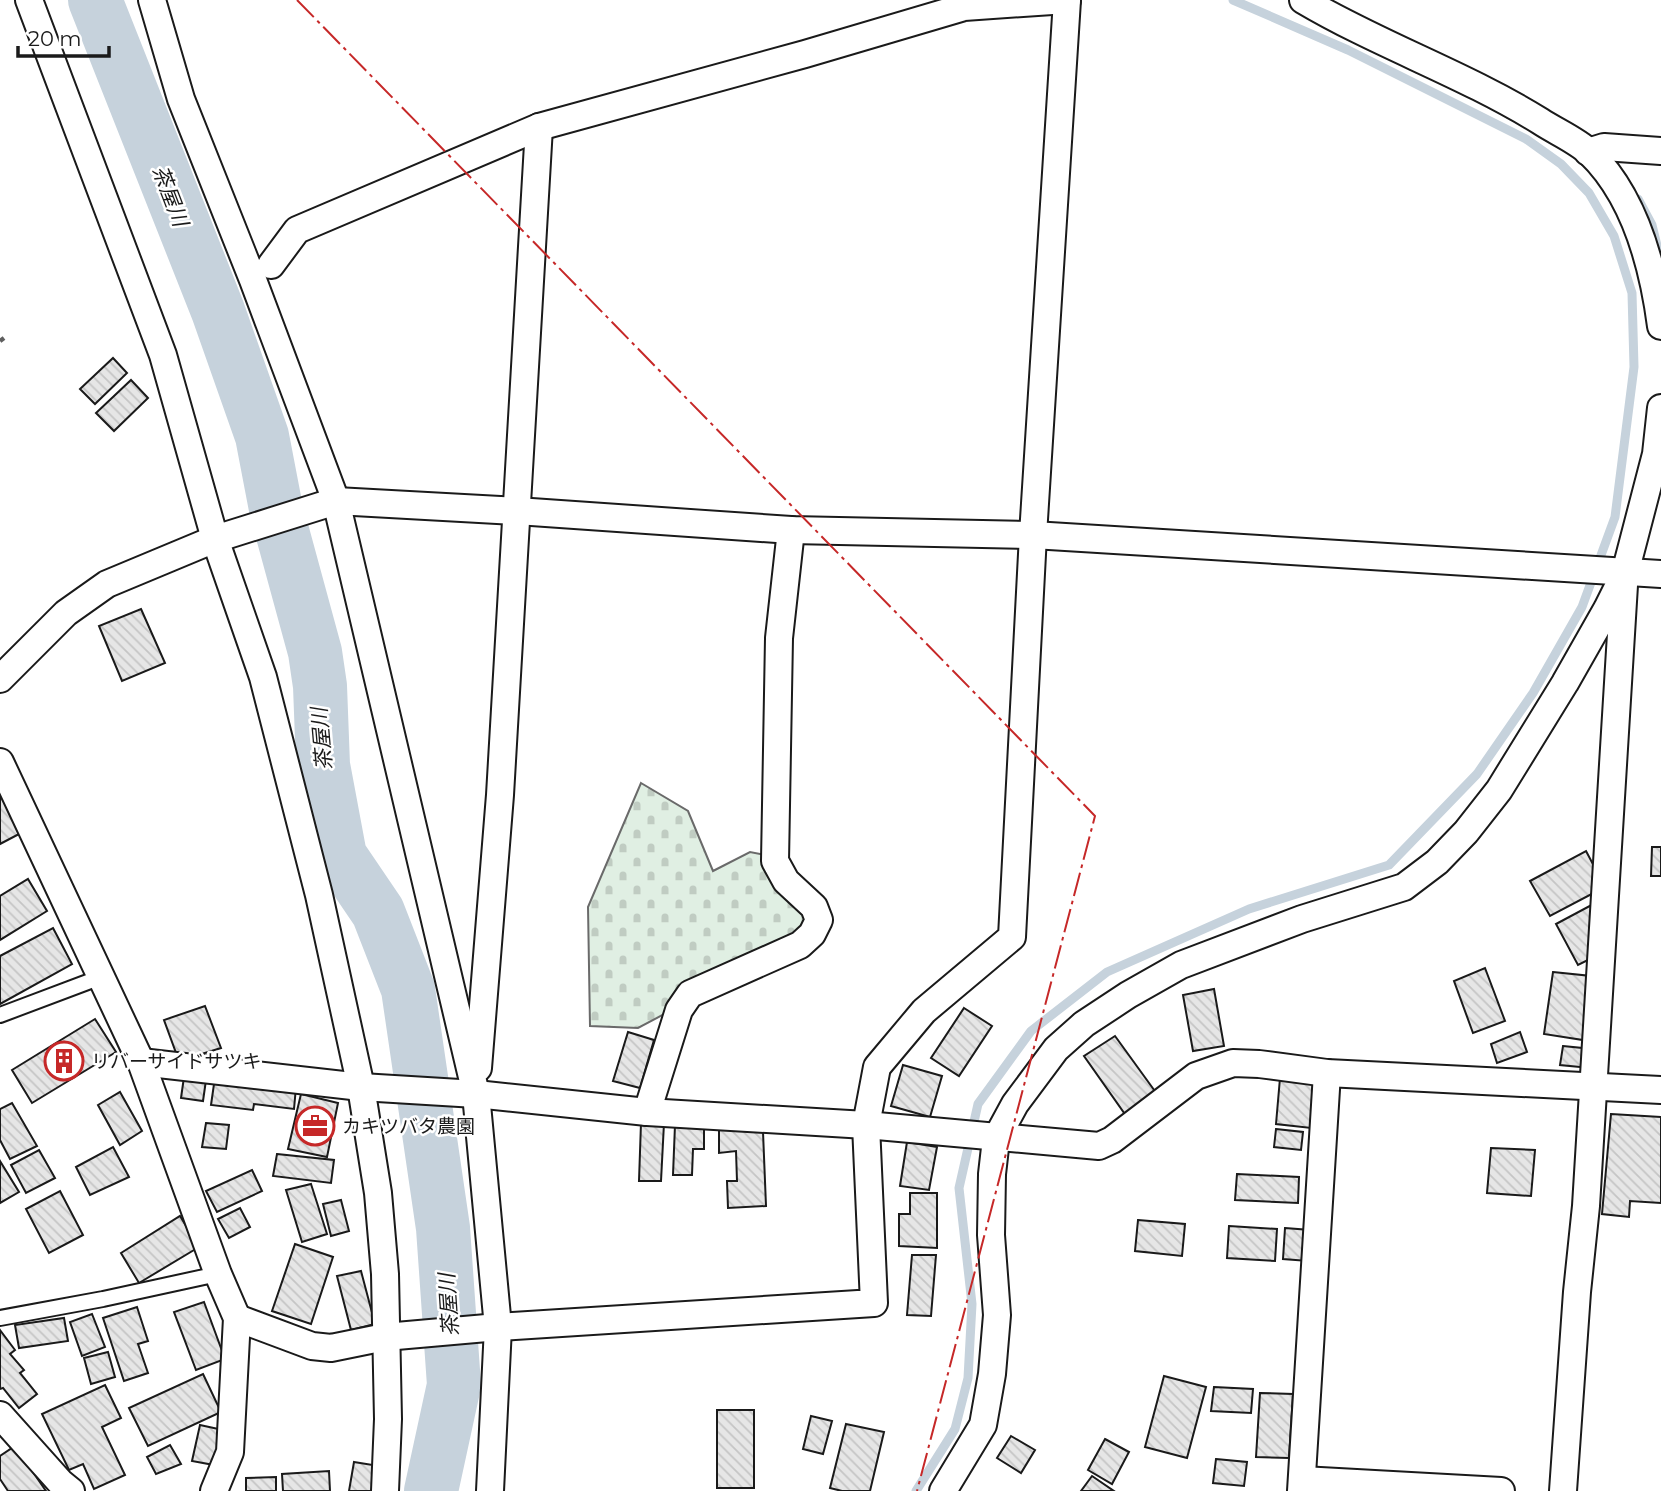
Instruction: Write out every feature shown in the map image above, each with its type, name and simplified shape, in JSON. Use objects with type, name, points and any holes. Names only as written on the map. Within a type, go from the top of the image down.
[{"type":"street","points":[[29,0],[163,355],[223,537],[290,778],[365,1087],[385,1275],[388,1419],[385,1491]]},
{"type":"street","points":[[152,0],[181,99],[336,501],[471,1095],[498,1327],[490,1491]]},
{"type":"street","points":[[237,1318],[312,1346],[331,1348],[385,1337],[498,1327],[874,1303],[866,1125],[877,1067],[924,1011],[1012,937],[1033,535],[1067,0],[964,6],[805,54],[539,127],[297,230],[271,265]]},
{"type":"street","points":[[1303,0],[1511,103],[1588,152],[1610,179],[1635,220],[1651,269],[1661,326]]},
{"type":"street","points":[[471,1095],[500,795],[539,127]]},
{"type":"street","points":[[1588,152],[1604,147],[1661,150]]},
{"type":"street","points":[[1563,1491],[1586,1206],[1625,573],[1656,454],[1661,408]]},
{"type":"street","points":[[0,679],[66,614],[107,584],[223,537],[336,501],[791,530],[1033,535],[1661,574]]},
{"type":"street","points":[[646,1112],[679,1010],[690,993],[800,945],[812,934],[819,920],[814,907],[786,881],[775,861],[779,638],[791,530]]},
{"type":"street","points":[[943,1491],[983,1425],[992,1374],[997,1315],[991,1222],[992,1174],[996,1139],[1015,1104],[1056,1049],[1084,1024],[1128,995],[1181,965],[1302,919],[1404,887],[1437,862],[1466,832],[1499,790],[1565,683],[1625,573]]},
{"type":"street","points":[[0,762],[141,1062],[218,1274],[237,1318],[230,1452],[215,1491]]},
{"type":"street","points":[[141,1062],[365,1087],[646,1112],[866,1125],[996,1139],[1099,1146],[1112,1140],[1196,1076],[1233,1063],[1327,1073],[1661,1090]]},
{"type":"street","points":[[1327,1073],[1302,1485],[1501,1491]]},
{"type":"street","points":[[4,1427],[71,1491]]},
{"type":"lane","points":[[0,1015],[101,977]]},
{"type":"lane","points":[[0,1318],[218,1274]]},
{"type":"green space","points":[[641,783],[688,811],[713,871],[750,852],[765,855],[807,909],[807,930],[638,1028],[590,1026],[588,907]]},
{"type":"building","points":[[113,358],[127,373],[95,404],[80,389]]},
{"type":"building","points":[[131,380],[148,398],[114,431],[96,413]]},
{"type":"building","points":[[141,609],[165,663],[122,681],[99,626]]},
{"type":"building","points":[[0,785],[21,833],[0,844]]},
{"type":"building","points":[[1652,847],[1661,847],[1661,876],[1651,876]]},
{"type":"building","points":[[1586,851],[1605,887],[1550,916],[1530,881]]},
{"type":"building","points":[[28,879],[47,911],[0,940],[0,896]]},
{"type":"building","points":[[1599,901],[1596,956],[1578,965],[1556,924]]},
{"type":"building","points":[[53,928],[72,964],[0,1004],[0,956]]},
{"type":"building","points":[[1485,968],[1505,1021],[1473,1033],[1454,981]]},
{"type":"building","points":[[1553,972],[1591,976],[1583,1040],[1544,1034]]},
{"type":"building","points":[[1214,989],[1224,1046],[1193,1051],[1183,995]]},
{"type":"building","points":[[205,1006],[221,1048],[179,1061],[164,1020]]},
{"type":"building","points":[[964,1008],[992,1026],[959,1076],[931,1058]]},
{"type":"building","name":"リバーサイドサツキ","points":[[95,1019],[116,1052],[32,1103],[12,1070]]},
{"type":"building","points":[[628,1032],[654,1040],[640,1088],[613,1081]]},
{"type":"building","points":[[1520,1032],[1527,1052],[1497,1063],[1491,1044]]},
{"type":"building","points":[[1115,1036],[1157,1094],[1127,1117],[1084,1056]]},
{"type":"building","points":[[1563,1046],[1592,1049],[1590,1068],[1560,1065]]},
{"type":"building","points":[[903,1065],[942,1076],[930,1117],[891,1106]]},
{"type":"building","points":[[184,1077],[206,1080],[203,1101],[181,1098]]},
{"type":"building","points":[[215,1077],[296,1087],[294,1109],[254,1104],[253,1110],[211,1105]]},
{"type":"building","points":[[1280,1078],[1315,1082],[1311,1128],[1276,1124]]},
{"type":"building","points":[[120,1092],[142,1131],[120,1145],[98,1105]]},
{"type":"building","points":[[301,1094],[338,1103],[327,1157],[288,1149]]},
{"type":"building","points":[[12,1103],[37,1146],[10,1159],[0,1140],[0,1109]]},
{"type":"building","points":[[1611,1114],[1661,1117],[1661,1203],[1630,1201],[1629,1217],[1602,1214]]},
{"type":"building","points":[[206,1123],[229,1125],[226,1149],[202,1147]]},
{"type":"building","points":[[641,1123],[664,1123],[661,1181],[639,1181]]},
{"type":"building","points":[[675,1125],[704,1125],[704,1149],[693,1149],[692,1175],[673,1175]]},
{"type":"building","points":[[719,1129],[763,1132],[766,1206],[728,1208],[727,1181],[737,1181],[736,1151],[719,1153]]},
{"type":"building","points":[[1276,1129],[1303,1132],[1301,1150],[1274,1147]]},
{"type":"building","points":[[907,1142],[937,1147],[929,1190],[900,1186]]},
{"type":"building","points":[[113,1147],[129,1177],[90,1195],[76,1167]]},
{"type":"building","points":[[1491,1148],[1535,1150],[1531,1196],[1487,1193]]},
{"type":"building","points":[[39,1150],[55,1178],[26,1193],[11,1165]]},
{"type":"building","points":[[277,1154],[334,1160],[331,1183],[273,1176]]},
{"type":"building","points":[[0,1161],[19,1192],[0,1203]]},
{"type":"building","points":[[252,1170],[262,1191],[217,1212],[206,1191]]},
{"type":"building","points":[[1237,1174],[1299,1177],[1298,1203],[1235,1200]]},
{"type":"building","points":[[311,1184],[327,1234],[302,1242],[286,1190]]},
{"type":"building","points":[[60,1191],[83,1235],[49,1253],[26,1209]]},
{"type":"building","points":[[910,1193],[937,1193],[937,1248],[899,1246],[899,1214],[910,1214]]},
{"type":"building","points":[[341,1200],[349,1231],[331,1236],[323,1204]]},
{"type":"building","points":[[240,1208],[250,1227],[229,1238],[218,1219]]},
{"type":"building","points":[[180,1216],[199,1247],[139,1283],[121,1253]]},
{"type":"building","points":[[1138,1220],[1185,1224],[1182,1256],[1135,1251]]},
{"type":"building","points":[[1229,1226],[1277,1229],[1275,1261],[1227,1258]]},
{"type":"building","points":[[1285,1228],[1310,1230],[1308,1261],[1283,1259]]},
{"type":"building","points":[[295,1244],[333,1257],[311,1324],[272,1311]]},
{"type":"building","points":[[912,1255],[936,1255],[931,1316],[907,1315]]},
{"type":"building","points":[[361,1271],[375,1324],[351,1330],[337,1276]]},
{"type":"building","points":[[204,1302],[225,1359],[196,1370],[174,1312]]},
{"type":"building","points":[[137,1307],[148,1341],[138,1344],[148,1373],[124,1381],[103,1318]]},
{"type":"building","points":[[92,1314],[105,1347],[82,1356],[70,1322]]},
{"type":"building","points":[[64,1318],[68,1341],[19,1348],[15,1325]]},
{"type":"building","points":[[0,1330],[15,1350],[10,1354],[24,1370],[20,1373],[37,1394],[19,1408],[3,1388],[0,1389]]},
{"type":"building","points":[[108,1352],[115,1377],[91,1384],[84,1358]]},
{"type":"building","points":[[203,1374],[221,1412],[148,1446],[129,1408]]},
{"type":"building","points":[[1164,1376],[1206,1387],[1187,1458],[1145,1447]]},
{"type":"building","points":[[105,1385],[121,1418],[102,1427],[125,1475],[94,1489],[83,1464],[69,1470],[42,1414]]},
{"type":"building","points":[[1214,1387],[1253,1389],[1251,1413],[1211,1411]]},
{"type":"building","points":[[1260,1393],[1293,1394],[1289,1458],[1256,1457]]},
{"type":"building","points":[[717,1410],[754,1410],[754,1488],[717,1488]]},
{"type":"building","points":[[811,1416],[832,1421],[823,1454],[803,1449]]},
{"type":"building","points":[[846,1424],[884,1432],[870,1491],[830,1488]]},
{"type":"building","points":[[200,1425],[223,1430],[214,1465],[192,1461]]},
{"type":"building","points":[[1011,1436],[1035,1450],[1021,1473],[997,1458]]},
{"type":"building","points":[[1105,1439],[1129,1452],[1112,1484],[1088,1470]]},
{"type":"building","points":[[170,1445],[181,1464],[156,1474],[147,1457]]},
{"type":"building","points":[[15,1446],[46,1491],[8,1491],[0,1479],[0,1456]]},
{"type":"building","points":[[1216,1459],[1247,1462],[1244,1486],[1213,1483]]},
{"type":"building","points":[[354,1462],[379,1466],[374,1491],[349,1491]]},
{"type":"building","points":[[329,1471],[330,1491],[283,1491],[282,1474]]},
{"type":"building","points":[[1092,1476],[1114,1491],[1081,1491]]},
{"type":"building","points":[[276,1477],[276,1491],[246,1491],[246,1478]]},
{"type":"waterway","name":"茶屋川","points":[[95,0],[218,311],[262,436],[276,509],[315,652],[320,686],[323,765],[340,856],[378,912],[408,989],[443,1228],[454,1385],[431,1491]]},
{"type":"waterway","points":[[916,1491],[955,1429],[968,1378],[972,1304],[959,1188],[978,1104],[1031,1031],[1107,972],[1249,909],[1389,865],[1477,774],[1533,693],[1582,607],[1615,517],[1634,367],[1632,293],[1614,236],[1589,193],[1561,164],[1526,139],[1348,50],[1233,0]]},
{"type":"waterway","points":[[1638,199],[1652,225],[1659,254]]},
{"type":"power","points":[[297,0],[1095,816],[917,1491]]},
{"type":"place","name":"リバーサイドサツキ","points":[[64,1061]]},
{"type":"place","name":"カキツバタ農園","points":[[315,1126]]}]
